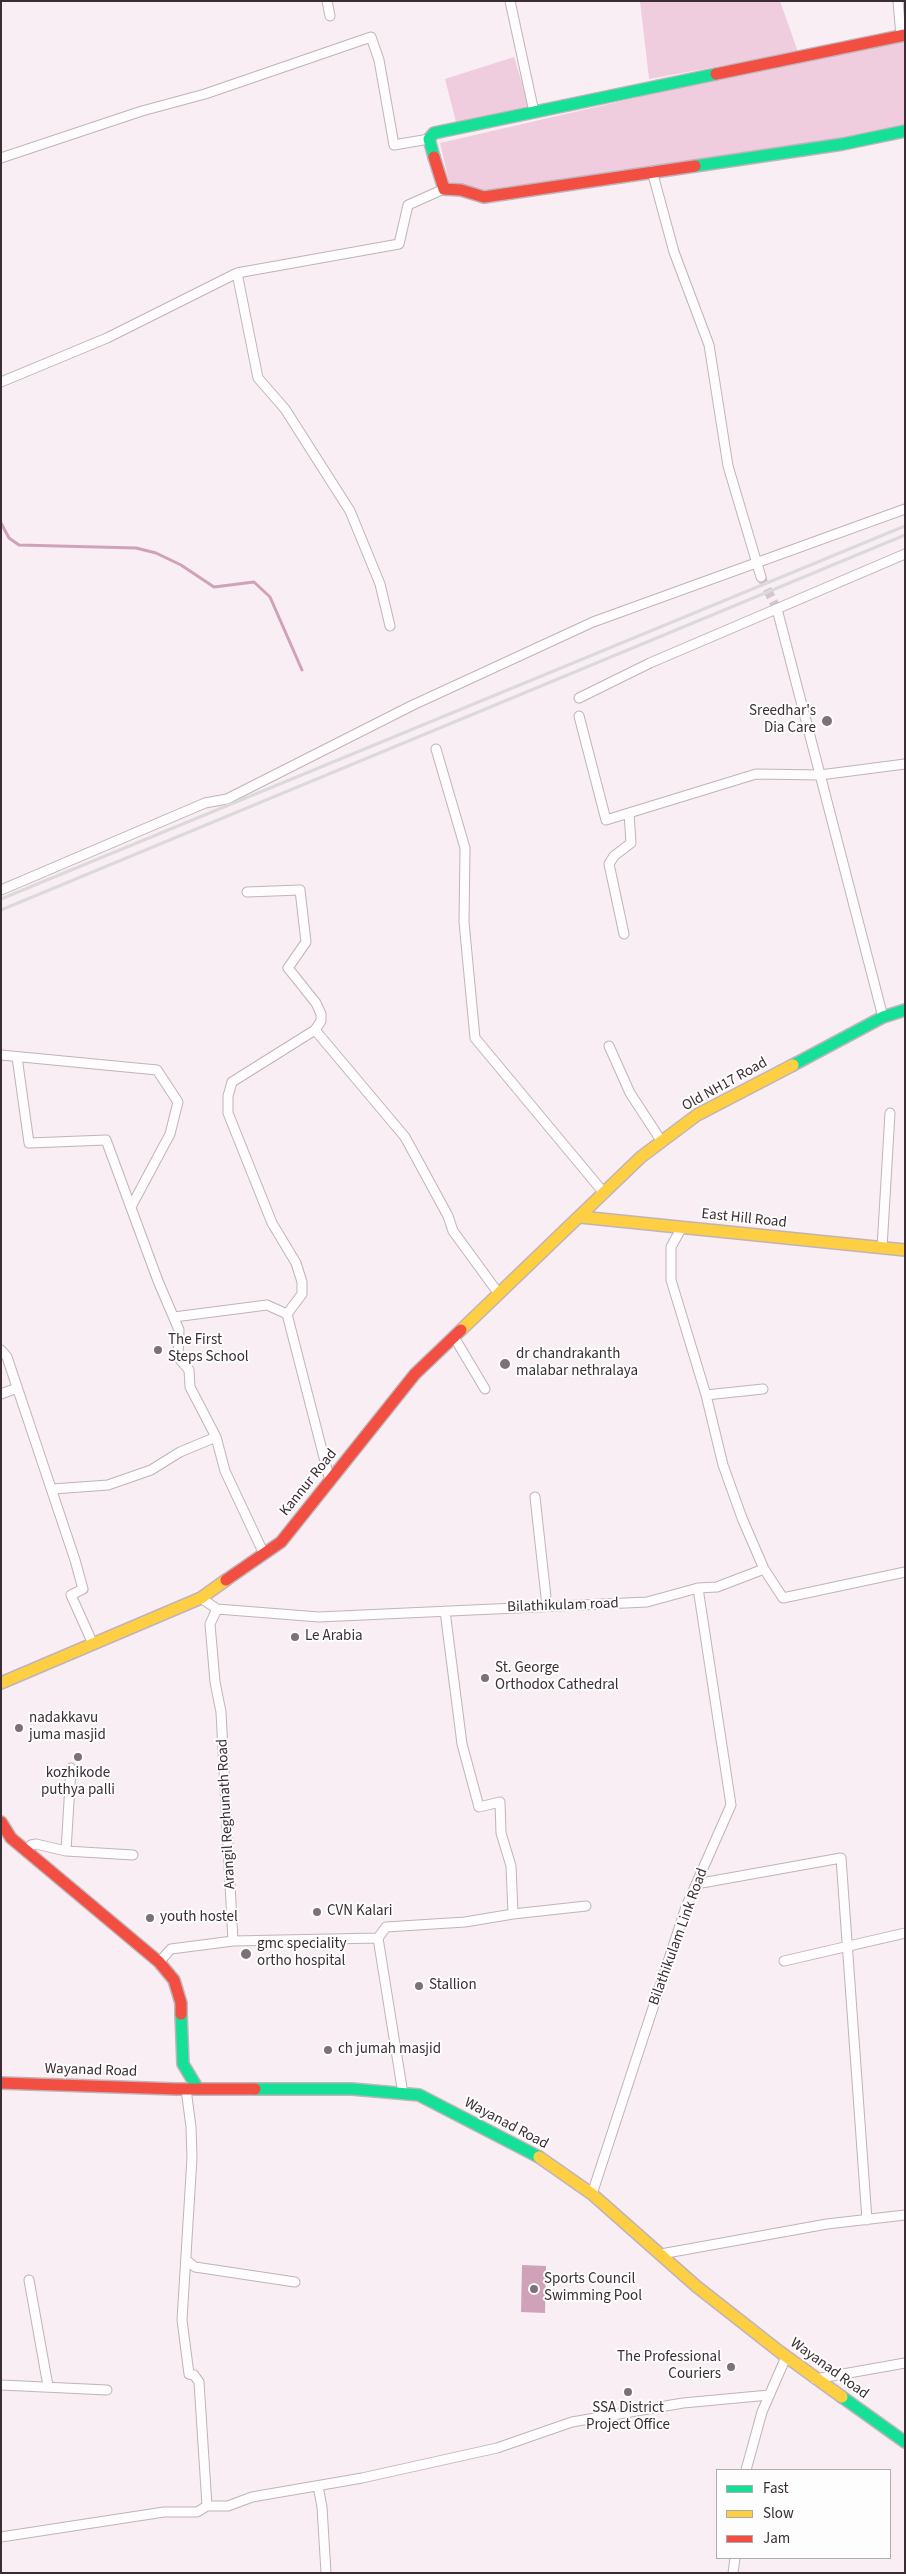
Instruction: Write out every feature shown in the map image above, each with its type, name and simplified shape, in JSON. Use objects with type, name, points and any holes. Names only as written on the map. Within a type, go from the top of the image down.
[{"type":"main road","points":[[903,35],[434,133],[429,139],[444,189],[461,190],[484,197],[652,170],[843,144],[905,131]]},
{"type":"main road","name":"Old NH17 Road","points":[[580,1217],[641,1157],[697,1116],[883,1017],[905,1010]]},
{"type":"main road","name":"Kannur Road","points":[[1,1683],[201,1598],[281,1542],[415,1374],[580,1217]]},
{"type":"main road","name":"East Hill Road","points":[[580,1217],[905,1250]]},
{"type":"main road","points":[[1,1822],[11,1838],[159,1962],[174,1980],[181,2003],[178,2072],[159,2089]]},
{"type":"main road","points":[[178,2072],[198,2089]]},
{"type":"main road","name":"Wayanad Road","points":[[1,2083],[159,2089],[352,2089],[419,2095],[534,2153],[592,2194],[696,2286],[815,2379],[905,2442]]},
{"type":"street","points":[[328,1],[330,16]]},
{"type":"street","points":[[510,1],[534,112]]},
{"type":"street","points":[[898,1],[903,35]]},
{"type":"street","points":[[1,158],[142,111],[205,94],[371,37],[378,60],[394,145],[429,139]]},
{"type":"street","points":[[652,170],[674,252],[709,345],[728,466],[761,577]]},
{"type":"street","points":[[1,382],[107,338],[237,273],[399,244],[408,205],[444,189]]},
{"type":"street","points":[[237,273],[258,378],[285,409],[350,511],[380,584],[390,626]]},
{"type":"street","points":[[1,890],[205,803],[227,799],[413,705],[593,622],[905,509]]},
{"type":"street","points":[[579,698],[650,663],[905,554]]},
{"type":"street","points":[[777,609],[883,1017]]},
{"type":"street","points":[[579,716],[606,820],[756,774],[820,775],[905,764]]},
{"type":"street","points":[[436,749],[465,848],[464,922],[475,1038],[604,1193]]},
{"type":"street","points":[[624,934],[609,864],[614,856],[631,843],[629,813]]},
{"type":"street","points":[[247,892],[300,890],[306,942],[288,968],[316,1003],[321,1014],[321,1021],[315,1030],[232,1082],[228,1096],[228,1113],[272,1223],[296,1263],[302,1282],[302,1294],[287,1314]]},
{"type":"street","points":[[315,1030],[405,1137],[448,1216],[453,1231],[499,1294]]},
{"type":"street","points":[[610,1046],[630,1093],[662,1142]]},
{"type":"street","points":[[1,1055],[156,1070],[178,1102],[170,1134],[131,1207]]},
{"type":"street","points":[[17,1057],[29,1143],[106,1140],[179,1330],[178,1357],[189,1370],[190,1387],[216,1437],[225,1471],[264,1554]]},
{"type":"street","points":[[882,1248],[890,1113]]},
{"type":"street","points":[[682,1227],[671,1247],[671,1280],[706,1395],[723,1465],[742,1518],[764,1568],[783,1598],[905,1572]]},
{"type":"street","points":[[174,1318],[267,1305],[287,1314]]},
{"type":"street","points":[[287,1314],[330,1481]]},
{"type":"street","points":[[454,1337],[485,1389]]},
{"type":"street","points":[[1,1350],[7,1357],[53,1490],[83,1589],[71,1595],[93,1644]]},
{"type":"street","points":[[1,1394],[17,1388]]},
{"type":"street","points":[[706,1395],[763,1389]]},
{"type":"street","points":[[53,1490],[108,1485],[151,1470],[180,1452],[216,1437]]},
{"type":"street","points":[[535,1497],[547,1606]]},
{"type":"street","name":"Bilathikulam road","points":[[217,1609],[319,1617],[647,1602],[698,1588],[717,1587],[764,1568]]},
{"type":"street","name":"Bilathikulam Link Road","points":[[592,2194],[683,1916],[731,1805],[698,1588]]},
{"type":"street","points":[[201,1598],[217,1609]]},
{"type":"street","name":"Arangil Reghunath Road","points":[[217,1609],[210,1624],[215,1682],[221,1712],[234,1941]]},
{"type":"street","points":[[445,1611],[462,1744],[479,1807],[500,1802],[501,1834],[512,1866],[513,1914]]},
{"type":"street","points":[[66,1851],[71,1768]]},
{"type":"street","points":[[26,1851],[30,1845],[36,1844],[66,1851],[133,1855]]},
{"type":"street","points":[[696,1884],[841,1858],[846,1947],[868,2220]]},
{"type":"street","points":[[403,2094],[378,1938],[386,1926],[465,1922],[513,1914],[586,1906]]},
{"type":"street","points":[[784,1961],[905,1933]]},
{"type":"street","points":[[159,1962],[171,1949],[234,1941],[378,1938]]},
{"type":"street","points":[[186,2089],[191,2127],[192,2158],[182,2320],[189,2374],[194,2375],[199,2382],[207,2506]]},
{"type":"street","points":[[661,2254],[827,2224],[905,2216]]},
{"type":"street","points":[[186,2260],[195,2267],[295,2282]]},
{"type":"street","points":[[29,2280],[48,2386]]},
{"type":"street","points":[[746,2469],[750,2449],[769,2395],[786,2357]]},
{"type":"street","points":[[815,2379],[905,2363]]},
{"type":"street","points":[[1,2385],[107,2390]]},
{"type":"street","points":[[1,2537],[164,2512],[197,2512],[207,2506],[228,2506],[252,2497],[318,2486],[497,2448],[572,2422],[683,2403],[769,2395]]},
{"type":"street","points":[[318,2486],[322,2507],[326,2573]]},
{"type":"street","points":[[733,2573],[735,2559]]},
{"type":"shaded area","points":[[640,1],[780,1],[798,52],[649,79]]},
{"type":"shaded area","points":[[905,40],[905,125],[843,138],[486,190],[449,182],[440,143],[674,89]]},
{"type":"shaded area","points":[[514,57],[529,106],[456,122],[445,79]]},
{"type":"shaded area","name":"Sports Council Swimming Pool","points":[[522,2265],[546,2266],[545,2313],[521,2312]]},
{"type":"waterway","points":[[1,523],[9,538],[19,545],[136,548],[156,553],[181,565],[214,587],[254,582],[270,597],[302,670]]},
{"type":"tunnel","points":[[761,577],[777,609]]},
{"type":"railway","points":[[1,899],[905,526]]},
{"type":"railway","points":[[1,910],[905,535]]},
{"type":"traffic: fast","points":[[434,157],[429,139],[434,133],[716,74]]},
{"type":"traffic: fast","points":[[695,166],[843,144],[905,131]]},
{"type":"traffic: fast","points":[[793,1065],[883,1017],[905,1010]]},
{"type":"traffic: fast","points":[[181,2014],[183,2064],[198,2089]]},
{"type":"traffic: fast","points":[[255,2089],[352,2089],[419,2095],[539,2157]]},
{"type":"traffic: fast","points":[[842,2397],[905,2442]]},
{"type":"traffic: slow","points":[[461,1330],[641,1157],[697,1115],[793,1065]]},
{"type":"traffic: slow","points":[[580,1217],[905,1250]]},
{"type":"traffic: slow","points":[[1,1683],[201,1598],[226,1580]]},
{"type":"traffic: slow","points":[[539,2157],[592,2194],[696,2286],[780,2352],[842,2397]]},
{"type":"traffic: jam","points":[[716,74],[905,35]]},
{"type":"traffic: jam","points":[[434,157],[444,189],[461,190],[484,197],[695,166]]},
{"type":"traffic: jam","points":[[226,1580],[281,1542],[415,1374],[461,1330]]},
{"type":"traffic: jam","points":[[1,1822],[11,1838],[159,1962],[174,1980],[181,2003],[181,2014]]},
{"type":"traffic: jam","points":[[1,2083],[176,2089],[255,2089]]},
{"type":"place","name":"Sreedhar's Dia Care","points":[[827,721]]},
{"type":"place","name":"The First Steps School","points":[[158,1350]]},
{"type":"place","name":"dr chandrakanth malabar nethralaya","points":[[505,1364]]},
{"type":"place","name":"Le Arabia","points":[[295,1637]]},
{"type":"place","name":"St. George Orthodox Cathedral","points":[[485,1678]]},
{"type":"place","name":"nadakkavu juma masjid","points":[[19,1728]]},
{"type":"place","name":"kozhikode puthya palli","points":[[78,1757]]},
{"type":"place","name":"CVN Kalari","points":[[317,1912]]},
{"type":"place","name":"youth hostel","points":[[150,1918]]},
{"type":"place","name":"gmc speciality ortho hospital","points":[[246,1954]]},
{"type":"place","name":"Stallion","points":[[419,1986]]},
{"type":"place","name":"ch jumah masjid","points":[[328,2050]]},
{"type":"place","name":"Sports Council Swimming Pool","points":[[534,2289]]},
{"type":"place","name":"The Professional Couriers","points":[[731,2367]]},
{"type":"place","name":"SSA District Project Office","points":[[628,2392]]}]
